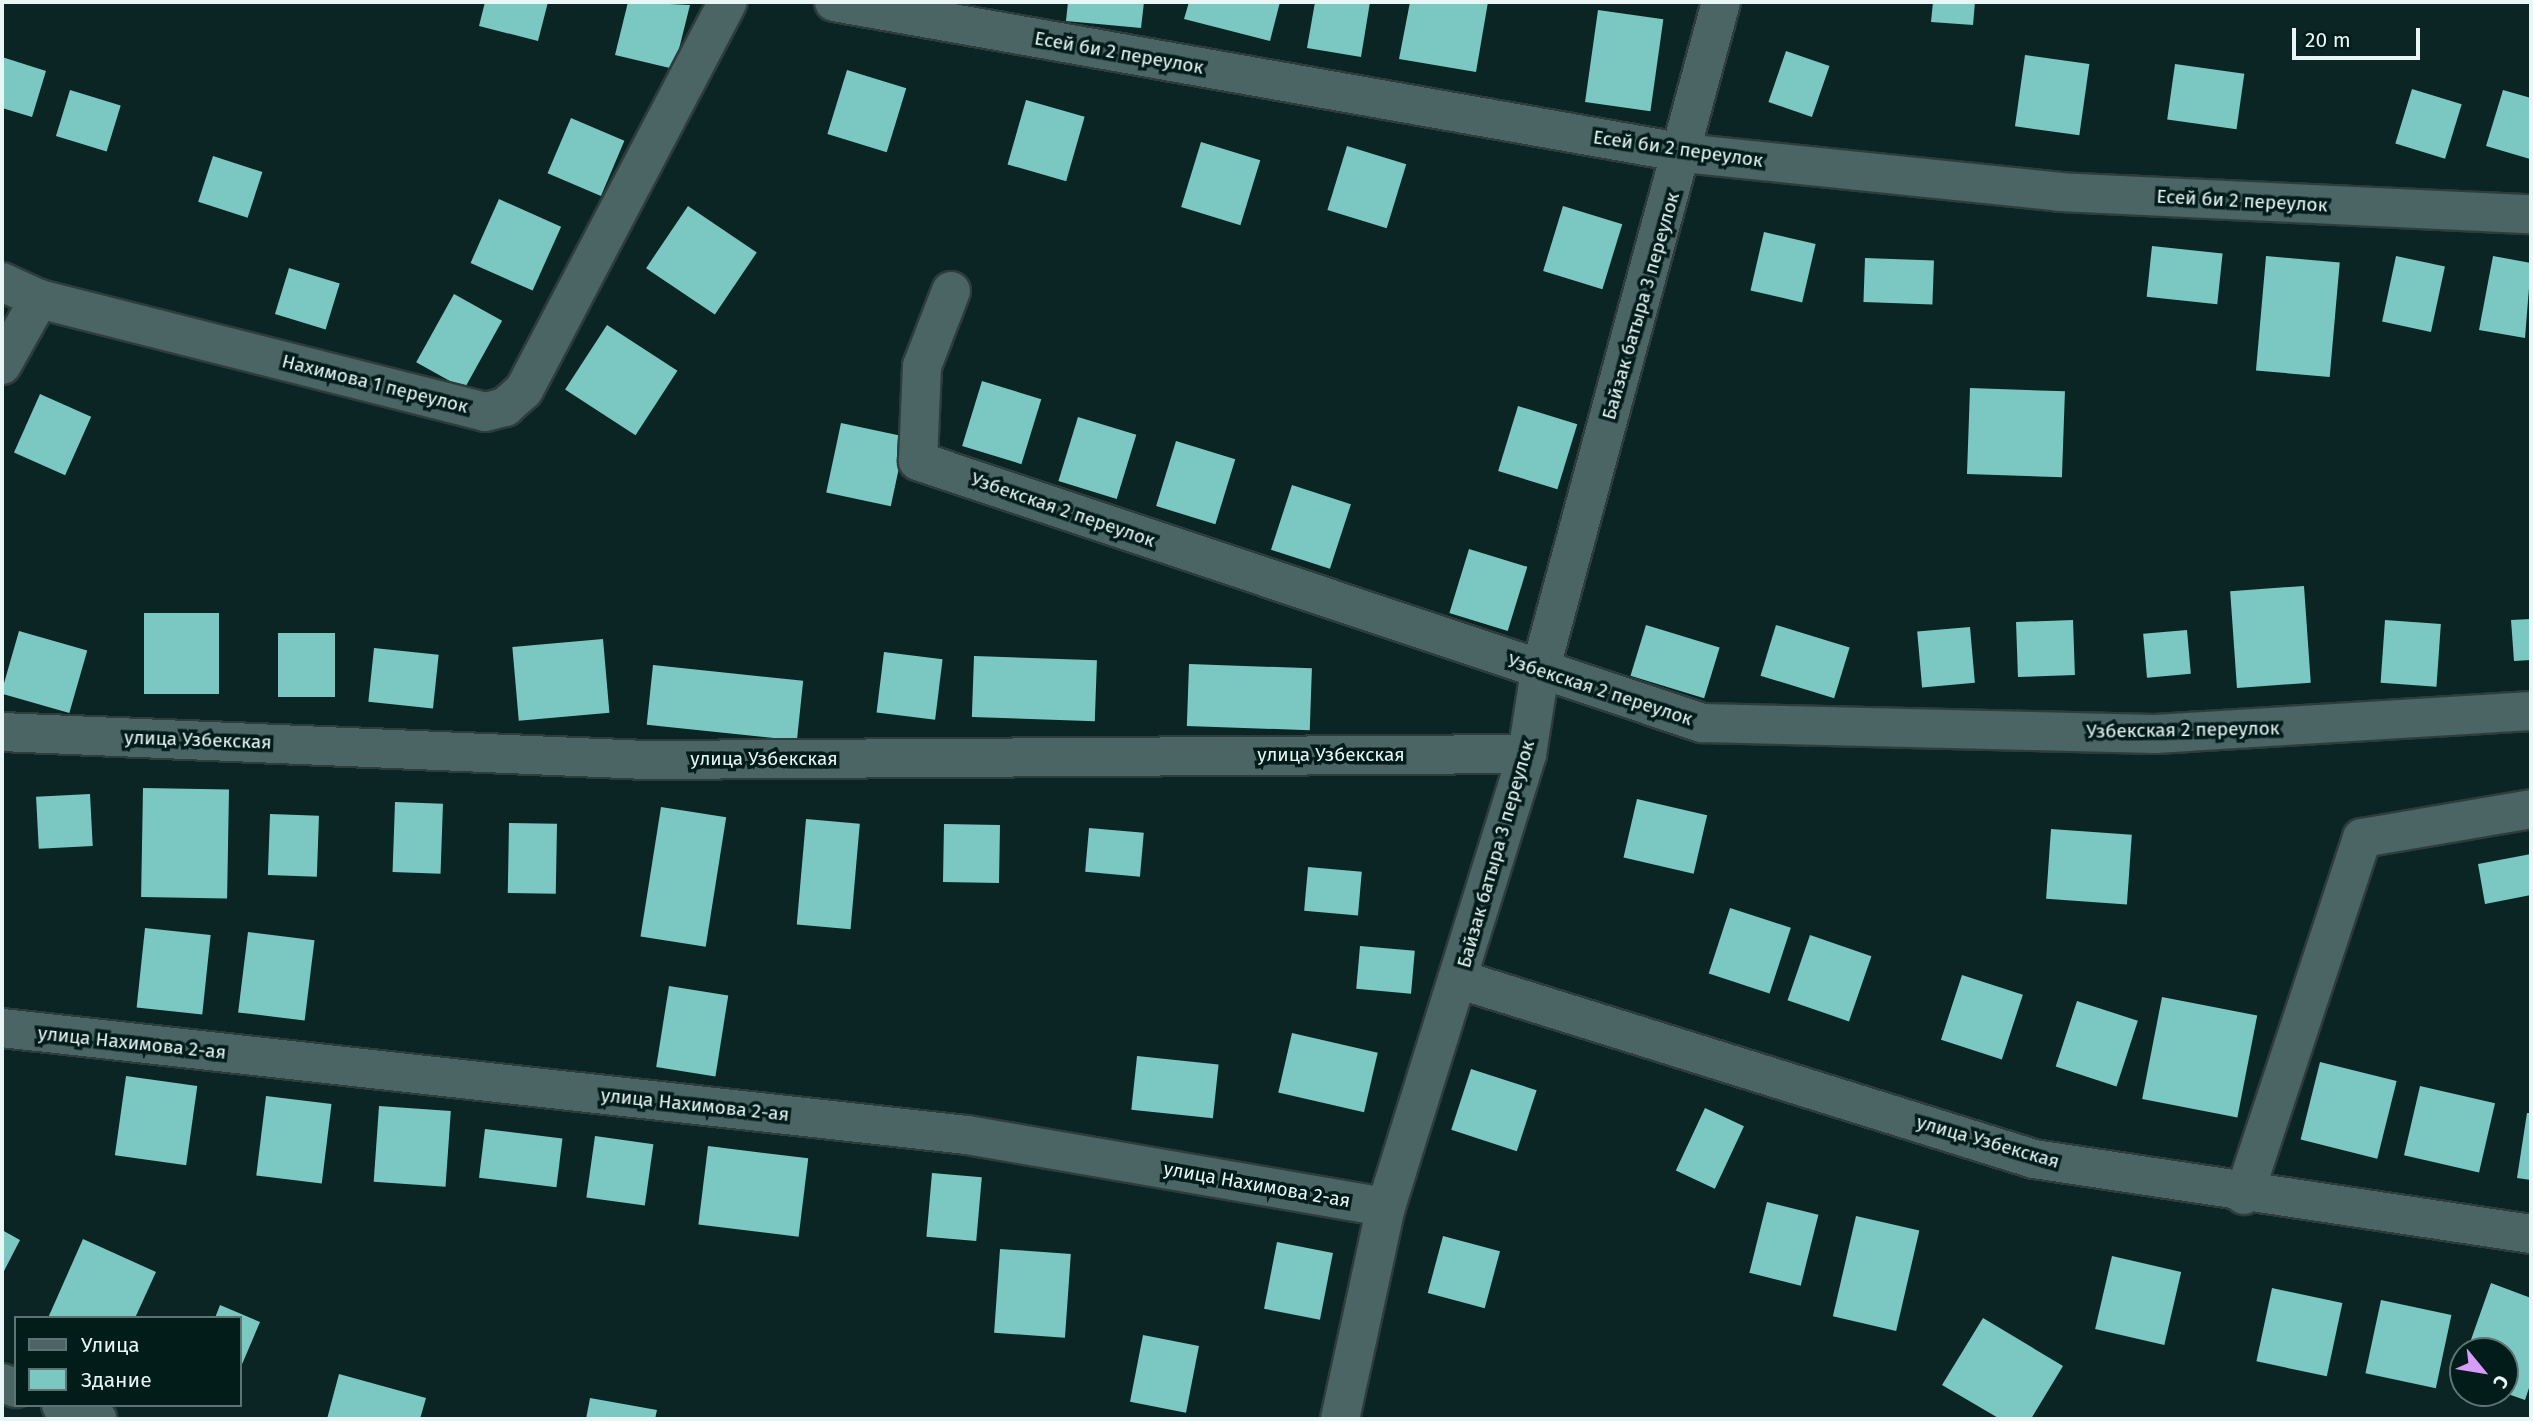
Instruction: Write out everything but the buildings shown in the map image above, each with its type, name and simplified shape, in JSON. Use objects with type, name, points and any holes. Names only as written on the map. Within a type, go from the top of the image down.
[{"type":"street","name":"Нахимова 1 переулок","points":[[2,282],[39,299],[485,412],[505,407],[524,390],[728,2]]},
{"type":"street","name":"Есей би 2 переулок","points":[[834,2],[1684,153],[2059,192],[2531,214]]},
{"type":"street","name":"Байзак батыра 3 переулок","points":[[1340,1419],[1386,1208],[1461,980],[1527,754],[1540,671],[1684,153],[1721,2]]},
{"type":"street","name":"Узбекская 2 переулок","points":[[951,291],[922,366],[918,461],[1702,723],[2155,734],[2531,711]]},
{"type":"street","points":[[2,365],[39,299]]},
{"type":"street","name":"улица Узбекская","points":[[2,732],[647,760],[1527,754]]},
{"type":"street","points":[[2244,1195],[2362,838],[2531,809]]},
{"type":"street","name":"улица Узбекская","points":[[1461,980],[2034,1159],[2244,1195],[2531,1234]]},
{"type":"street","name":"улица Нахимова 2-ая","points":[[2,1028],[967,1136],[1386,1208]]},
{"type":"street","points":[[66,1407],[97,1419]]}]
